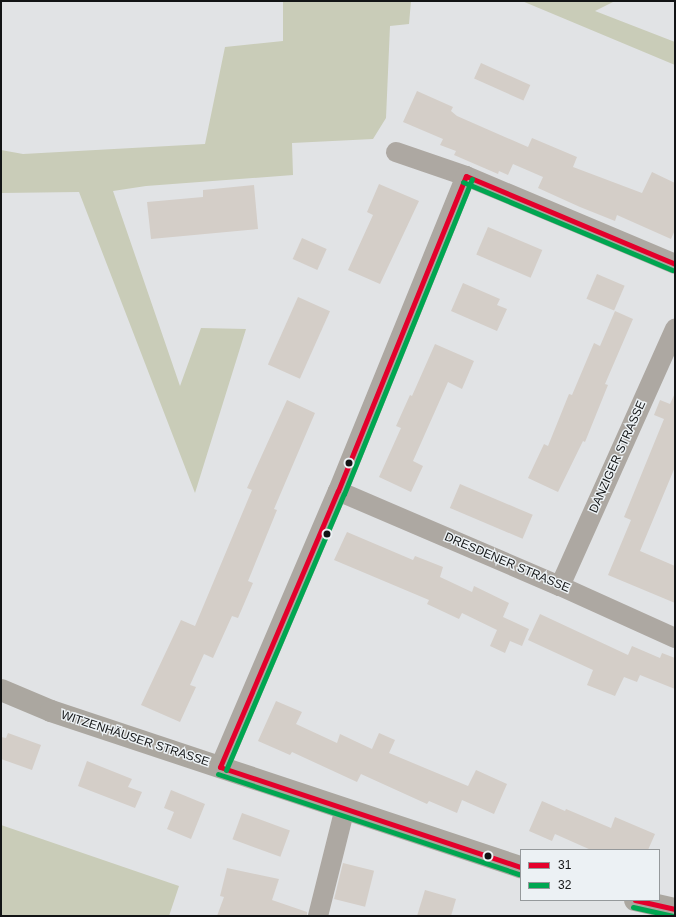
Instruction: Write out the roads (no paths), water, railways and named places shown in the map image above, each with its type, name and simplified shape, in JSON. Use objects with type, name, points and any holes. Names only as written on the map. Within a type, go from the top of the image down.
[{"type":"main road","name":"WITZENHÄUSER STRASSE","points":[[1,690],[51,711],[520,866]]},
{"type":"main road","points":[[645,907],[675,909]]},
{"type":"street","points":[[396,152],[466,176],[675,264]]},
{"type":"street","points":[[220,767],[338,491],[466,176]]},
{"type":"street","name":"DANZIGER STRASSE","points":[[560,586],[675,329]]},
{"type":"street","name":"DRESDENER STRASSE","points":[[338,491],[560,586],[675,638]]},
{"type":"street","points":[[318,916],[345,808]]}]
